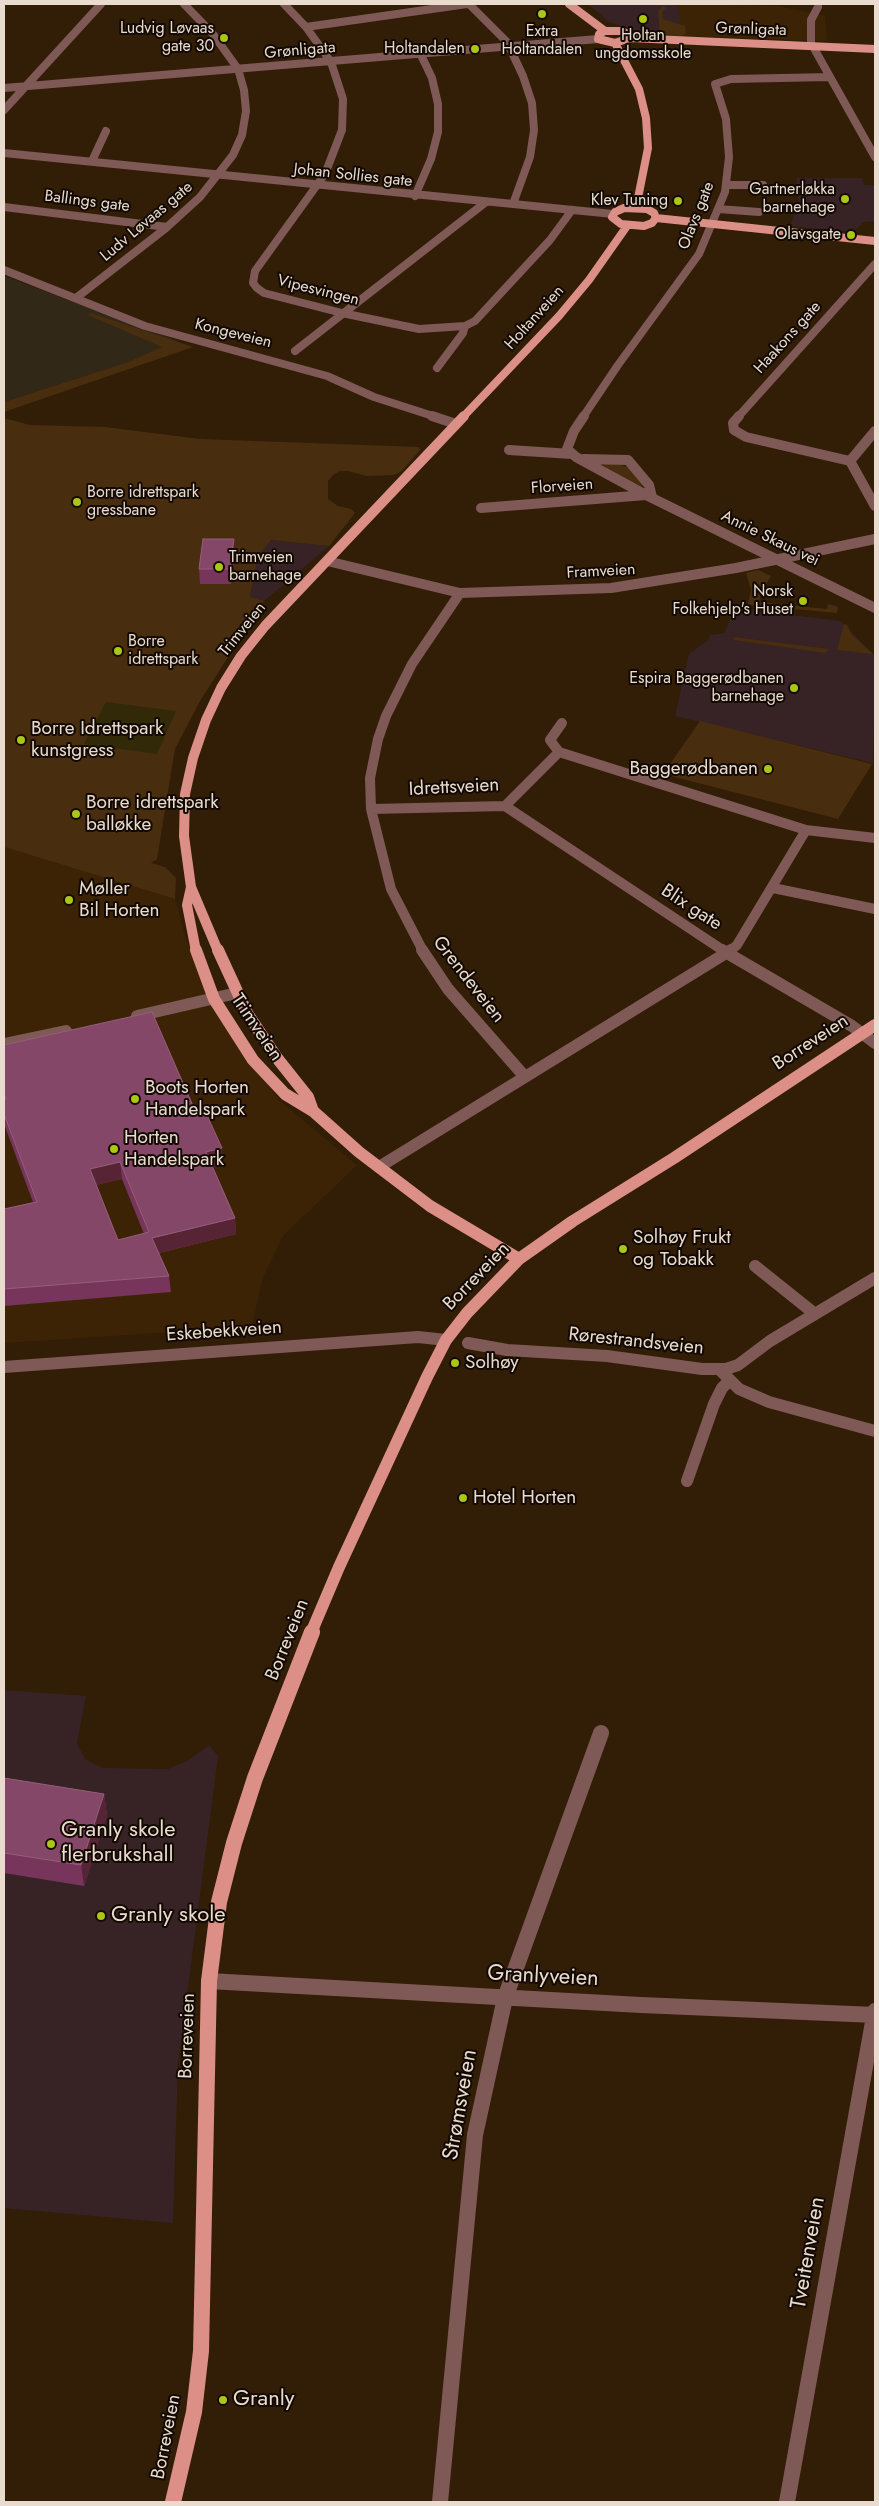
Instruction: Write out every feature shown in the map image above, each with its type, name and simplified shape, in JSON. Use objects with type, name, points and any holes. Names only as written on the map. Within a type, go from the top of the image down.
[{"type":"main road","points":[[569,4],[605,31]]},
{"type":"main road","points":[[605,31],[622,31],[630,35],[630,38],[615,43],[598,39],[599,34],[605,31]]},
{"type":"main road","name":"Grønligata","points":[[630,38],[875,49]]},
{"type":"main road","points":[[615,43],[639,89],[646,118],[648,148],[636,208]]},
{"type":"main road","points":[[656,218],[652,223],[644,226],[627,226],[613,220],[612,214],[624,208],[636,208],[651,211],[656,218],[875,240]]},
{"type":"main road","name":"Holtanveien","points":[[456,424],[559,316],[589,280],[627,226]]},
{"type":"main road","name":"Trimveien","points":[[313,1111],[308,1097],[277,1058],[237,993],[191,887],[184,836],[185,794],[193,758],[206,720],[221,688],[241,656],[265,626],[456,424]]},
{"type":"main road","name":"Trimveien","points":[[191,887],[187,906],[192,942],[214,999],[242,1044],[266,1076],[295,1102],[313,1111],[379,1167],[438,1212],[519,1259]]},
{"type":"main road","name":"Borreveien","points":[[173,2502],[194,2412],[201,2351],[210,1981],[219,1902],[255,1778],[339,1567],[427,1378],[446,1340],[467,1313],[519,1259],[573,1221],[674,1158],[875,1025]]},
{"type":"street","points":[[4,110],[101,4]]},
{"type":"street","name":"Ludv Løvaas gate","points":[[76,298],[167,227],[200,197],[220,174],[233,155],[242,135],[246,110],[244,90],[238,69],[213,34],[184,4]]},
{"type":"street","points":[[284,4],[306,27],[331,62],[343,99],[342,130],[334,155],[316,186]]},
{"type":"street","points":[[306,27],[468,4],[502,36],[523,76],[532,103],[534,130],[530,157],[513,204]]},
{"type":"street","name":"Grønligata","points":[[812,46],[811,20],[818,7]]},
{"type":"street","name":"Grønligata","points":[[4,88],[508,48],[598,39]]},
{"type":"street","points":[[812,46],[875,157]]},
{"type":"street","points":[[415,196],[431,159],[438,132],[438,104],[432,78],[421,55]]},
{"type":"street","name":"Olavs gate","points":[[572,454],[567,450],[574,431],[628,351],[699,254],[718,209],[726,185],[729,157],[726,119],[715,84],[731,79],[830,77]]},
{"type":"street","points":[[92,161],[106,131]]},
{"type":"street","name":"Johan Sollies gate","points":[[4,153],[220,174],[415,196],[612,214]]},
{"type":"street","points":[[726,185],[763,185]]},
{"type":"street","name":"Vipesvingen","points":[[316,186],[255,271],[254,283],[264,292],[342,313],[419,329],[465,326]]},
{"type":"street","points":[[295,351],[486,202]]},
{"type":"street","name":"Ballings gate","points":[[4,207],[167,227]]},
{"type":"street","points":[[718,209],[758,212]]},
{"type":"street","points":[[437,368],[463,333],[465,326],[475,322],[548,242],[572,210]]},
{"type":"street","name":"Haakons gate","points":[[850,461],[738,434],[733,427],[734,419],[875,264]]},
{"type":"street","name":"Kongeveien","points":[[4,270],[145,326],[327,376],[374,397],[456,424]]},
{"type":"street","points":[[875,431],[850,461],[875,506]]},
{"type":"street","points":[[509,450],[572,454],[581,459],[628,460],[649,485],[649,496]]},
{"type":"street","name":"Annie Skaus vei","points":[[581,459],[649,496],[875,608]]},
{"type":"street","name":"Florveien","points":[[481,508],[649,496]]},
{"type":"street","name":"Framveien","points":[[327,561],[460,593],[633,586],[779,560],[875,539]]},
{"type":"street","name":"Grendeveien","points":[[460,593],[412,664],[386,716],[378,739],[370,778],[371,810],[391,889],[416,940],[448,989],[525,1077]]},
{"type":"street","points":[[562,723],[550,740],[559,752],[806,830],[875,838]]},
{"type":"street","name":"Idrettsveien","points":[[371,810],[505,806],[559,752]]},
{"type":"street","name":"Blix gate","points":[[505,806],[727,953],[875,1042]]},
{"type":"street","points":[[379,1167],[727,953],[737,945],[773,888],[806,830]]},
{"type":"street","points":[[773,888],[875,909]]},
{"type":"street","points":[[130,1018],[237,993]]},
{"type":"street","points":[[4,1044],[74,1029]]},
{"type":"street","points":[[754,1266],[815,1314]]},
{"type":"street","points":[[719,1369],[738,1365],[815,1314],[875,1278]]},
{"type":"street","name":"Eskebekkveien","points":[[4,1367],[418,1337],[446,1340]]},
{"type":"street","name":"Rørestrandsveien","points":[[468,1343],[507,1350],[607,1356],[682,1367],[719,1369],[729,1382],[744,1392],[769,1402],[875,1431]]},
{"type":"street","points":[[687,1481],[714,1404],[722,1388],[729,1382]]},
{"type":"street","name":"Strømsveien","points":[[440,2502],[475,2135],[504,1998],[601,1733]]},
{"type":"street","name":"Granlyveien","points":[[210,1981],[504,1998],[875,2015]]},
{"type":"street","name":"Tveitenveien","points":[[787,2502],[875,2010]]},
{"type":"shaded area","name":"Holtan ungdomsskole","points":[[588,4],[678,4],[682,36],[647,34],[609,22]]},
{"type":"shaded area","points":[[677,4],[779,6],[825,16],[827,41],[682,36]]},
{"type":"shaded area","points":[[663,6],[666,8],[662,12],[663,19],[685,26],[686,33],[682,36],[660,35],[658,11]]},
{"type":"shaded area","points":[[796,178],[862,178],[864,185],[875,185],[875,221],[864,222],[853,232],[790,226],[799,203]]},
{"type":"shaded area","points":[[4,276],[178,341],[128,362],[4,402]]},
{"type":"shaded area","points":[[91,313],[193,347],[4,412],[4,402],[128,362],[162,347],[88,315]]},
{"type":"shaded area","name":"Borre idrettspark","points":[[4,418],[30,425],[105,427],[200,439],[419,447],[420,450],[402,471],[394,475],[366,476],[348,471],[340,471],[333,475],[328,481],[328,499],[338,506],[351,509],[355,513],[329,546],[271,540],[258,556],[250,597],[264,601],[200,701],[175,749],[157,859],[151,863],[165,867],[176,878],[175,899],[4,847]]},
{"type":"shaded area","points":[[613,462],[633,469],[646,485],[641,486],[601,463]]},
{"type":"shaded area","points":[[271,540],[329,546],[264,601],[250,597],[258,556]]},
{"type":"shaded area","points":[[758,570],[771,576],[761,592],[759,602],[827,609],[828,604],[838,607],[837,613],[748,604],[751,590],[746,573]]},
{"type":"shaded area","points":[[734,608],[840,621],[875,656],[873,763],[675,716],[689,654],[708,640],[710,635],[725,633]]},
{"type":"shaded area","points":[[844,624],[847,625],[852,635],[873,654],[837,650]]},
{"type":"shaded area","points":[[733,637],[829,649],[825,653],[735,640]]},
{"type":"shaded area","name":"Baggerødbanen","points":[[700,721],[872,764],[838,819],[663,774]]},
{"type":"shaded area","name":"Horten Handelspark","points":[[4,847],[175,899],[185,936],[215,1012],[280,1101],[357,1165],[283,1236],[262,1280],[252,1327],[4,1343]]},
{"type":"shaded area","name":"Granly skole","points":[[4,1690],[86,1696],[77,1743],[85,1759],[102,1768],[168,1769],[189,1760],[209,1745],[218,1756],[178,2064],[173,2223],[4,2208]]},
{"type":"sand","points":[[106,702],[176,711],[157,754],[84,744]]},
{"type":"building","points":[[203,539],[234,539],[230,569],[199,569]]},
{"type":"building","name":"Horten Handelspark","points":[[152,1012],[197,1115],[206,1113],[222,1148],[206,1152],[235,1218],[152,1238],[169,1276],[4,1289],[4,1209],[37,1202],[4,1114],[4,1100],[6,1099],[4,1093],[4,1045]],"holes":[[[120,1162],[149,1232],[118,1240],[90,1169]]]},
{"type":"building","name":"Granly skole flerbrukshall","points":[[4,1778],[104,1794],[81,1865],[4,1853]]},
{"type":"place","name":"Extra Holtandalen","points":[[542,14]]},
{"type":"place","name":"Holtan ungdomsskole","points":[[643,19]]},
{"type":"place","name":"Ludvig Løvaas gate 30","points":[[224,38]]},
{"type":"place","name":"Holtandalen","points":[[475,49]]},
{"type":"place","name":"Gartnerløkka barnehage","points":[[845,199]]},
{"type":"place","name":"Klev Tuning","points":[[678,201]]},
{"type":"place","name":"Olavsgate","points":[[851,235]]},
{"type":"place","name":"Borre idrettspark gressbane","points":[[77,502]]},
{"type":"place","name":"Trimveien barnehage","points":[[219,567]]},
{"type":"place","name":"Norsk Folkehjelp's Huset","points":[[803,601]]},
{"type":"place","name":"Borre idrettspark","points":[[118,651]]},
{"type":"place","name":"Espira Baggerødbanen barnehage","points":[[794,688]]},
{"type":"place","name":"Borre Idrettspark kunstgress","points":[[21,740]]},
{"type":"place","name":"Baggerødbanen","points":[[768,769]]},
{"type":"place","name":"Borre idrettspark balløkke","points":[[76,814]]},
{"type":"place","name":"Møller Bil Horten","points":[[69,900]]},
{"type":"place","name":"Boots Horten Handelspark","points":[[135,1099]]},
{"type":"place","name":"Horten Handelspark","points":[[114,1149]]},
{"type":"place","name":"Solhøy Frukt og Tobakk","points":[[623,1249]]},
{"type":"place","name":"Solhøy","points":[[455,1363]]},
{"type":"place","name":"Hotel Horten","points":[[463,1498]]},
{"type":"place","name":"Granly skole flerbrukshall","points":[[51,1844]]},
{"type":"place","name":"Granly skole","points":[[101,1916]]},
{"type":"place","name":"Granly","points":[[223,2400]]}]
